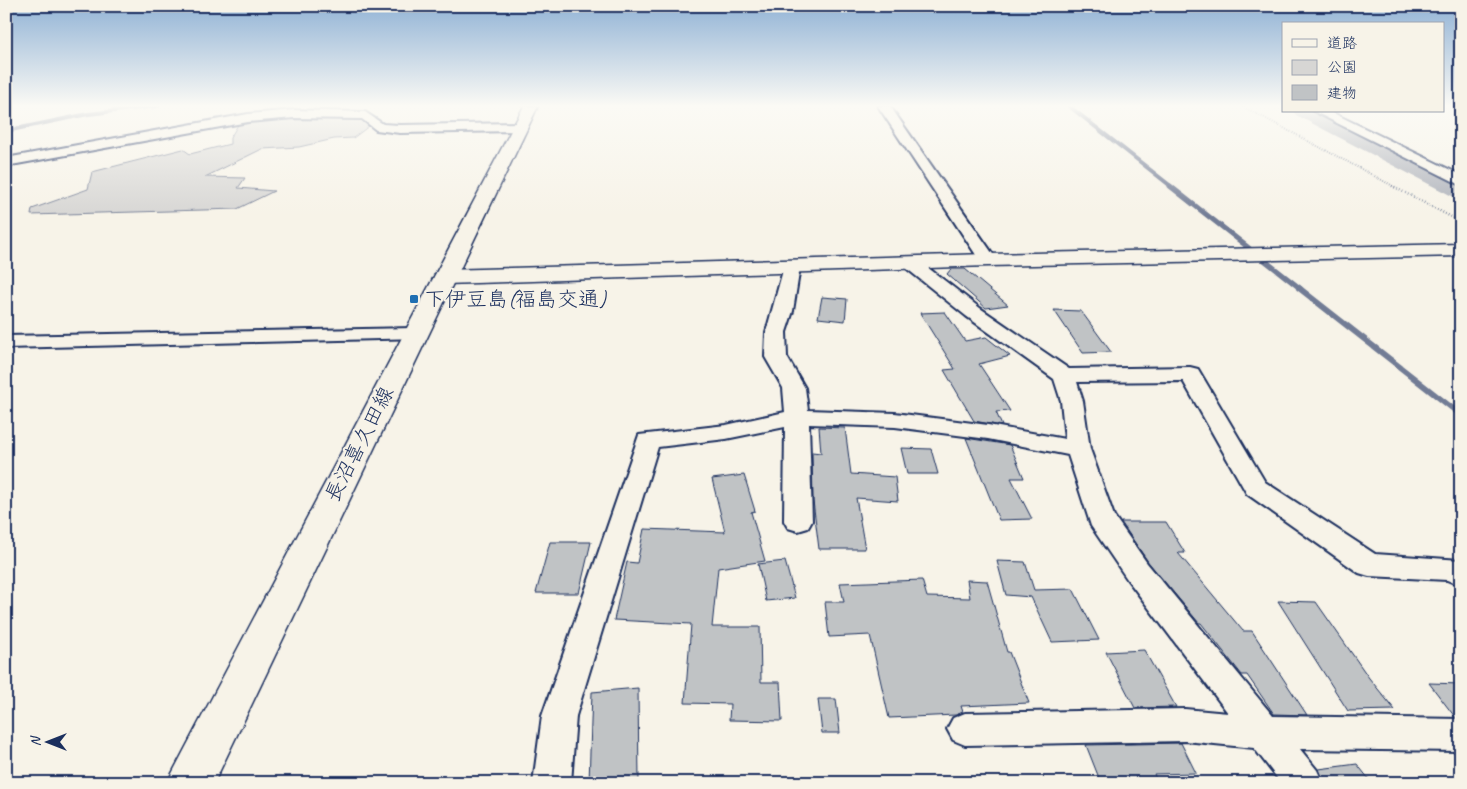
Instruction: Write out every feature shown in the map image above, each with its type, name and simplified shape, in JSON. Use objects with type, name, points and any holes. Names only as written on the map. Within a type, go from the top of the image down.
[{"type":"street","points":[[6,162],[111,143]]},
{"type":"street","name":"長沼喜久田線","points":[[190,783],[512,143]]},
{"type":"street","points":[[909,143],[988,260]]},
{"type":"street","points":[[1384,143],[1461,181]]},
{"type":"street","points":[[445,277],[912,264],[988,260],[1461,250]]},
{"type":"street","points":[[912,264],[973,312],[1064,376],[1190,374],[1256,488],[1370,565],[1454,569],[1461,575]]},
{"type":"street","points":[[791,267],[783,311],[776,332],[776,357],[794,388],[797,418],[798,521]]},
{"type":"street","points":[[6,342],[414,334]]},
{"type":"street","points":[[1064,376],[1072,401],[1078,448],[1101,519],[1137,571],[1304,783]]},
{"type":"street","points":[[552,783],[559,716],[648,440],[726,432],[797,418],[896,420],[988,432],[1078,448]]},
{"type":"street","points":[[965,729],[1185,724],[1263,732],[1461,735]]},
{"type":"path","points":[[1312,143],[1461,222]]},
{"type":"green space","points":[[317,143],[299,147],[262,149],[205,177],[245,178],[238,188],[274,191],[237,209],[31,215],[32,209],[88,189],[92,172],[183,149],[190,154],[230,144]]},
{"type":"building","points":[[951,269],[965,269],[1008,305],[986,308],[947,274]]},
{"type":"building","points":[[822,297],[847,299],[845,321],[818,318]]},
{"type":"building","points":[[1054,310],[1081,311],[1111,352],[1083,353]]},
{"type":"building","points":[[945,312],[965,341],[986,337],[1010,356],[979,364],[1010,411],[996,412],[1002,426],[974,421],[944,370],[955,369],[920,313]]},
{"type":"building","points":[[819,427],[845,428],[851,474],[895,477],[898,501],[856,498],[865,549],[819,549],[813,501],[812,452],[821,453]]},
{"type":"building","points":[[966,438],[1010,445],[1024,478],[1011,478],[1032,519],[999,520]]},
{"type":"building","points":[[901,448],[931,449],[938,474],[907,474]]},
{"type":"building","points":[[744,475],[755,511],[751,512],[765,561],[718,568],[712,627],[760,627],[761,682],[780,682],[782,721],[729,720],[730,704],[685,703],[691,624],[614,620],[627,562],[637,563],[644,529],[725,532],[712,479]]},
{"type":"building","points":[[1121,522],[1166,522],[1185,553],[1178,553],[1243,631],[1252,631],[1307,715],[1274,714],[1247,675],[1242,675],[1201,623],[1199,623],[1148,562]]},
{"type":"building","points":[[550,542],[591,542],[579,593],[536,593]]},
{"type":"building","points":[[785,561],[795,598],[766,601],[758,564]]},
{"type":"building","points":[[997,561],[1025,562],[1034,590],[1073,589],[1099,640],[1052,642],[1031,597],[1006,595]]},
{"type":"building","points":[[922,580],[927,597],[970,598],[967,580],[987,581],[1007,652],[1009,652],[1029,703],[961,706],[963,712],[956,715],[889,718],[870,635],[829,637],[825,602],[844,602],[840,583]]},
{"type":"building","points":[[1278,601],[1316,602],[1369,678],[1395,710],[1348,711]]},
{"type":"building","points":[[1144,650],[1176,707],[1135,708],[1106,652]]},
{"type":"building","points":[[1429,683],[1461,684],[1461,717],[1455,717]]},
{"type":"building","points":[[638,688],[639,783],[589,783],[592,692]]},
{"type":"building","points":[[818,699],[836,699],[840,733],[822,733]]},
{"type":"building","points":[[1181,743],[1196,773],[1154,774],[1158,783],[1101,783],[1086,745]]},
{"type":"building","points":[[1357,764],[1372,783],[1325,783],[1319,769]]},
{"type":"waterway","points":[[1116,143],[1172,187]]},
{"type":"waterway","points":[[1367,143],[1461,190]]},
{"type":"waterway","points":[[1170,186],[1301,289]]},
{"type":"waterway","points":[[1299,288],[1461,415]]},
{"type":"place","name":"下伊豆島(福島交通)","points":[[414,299]]}]
